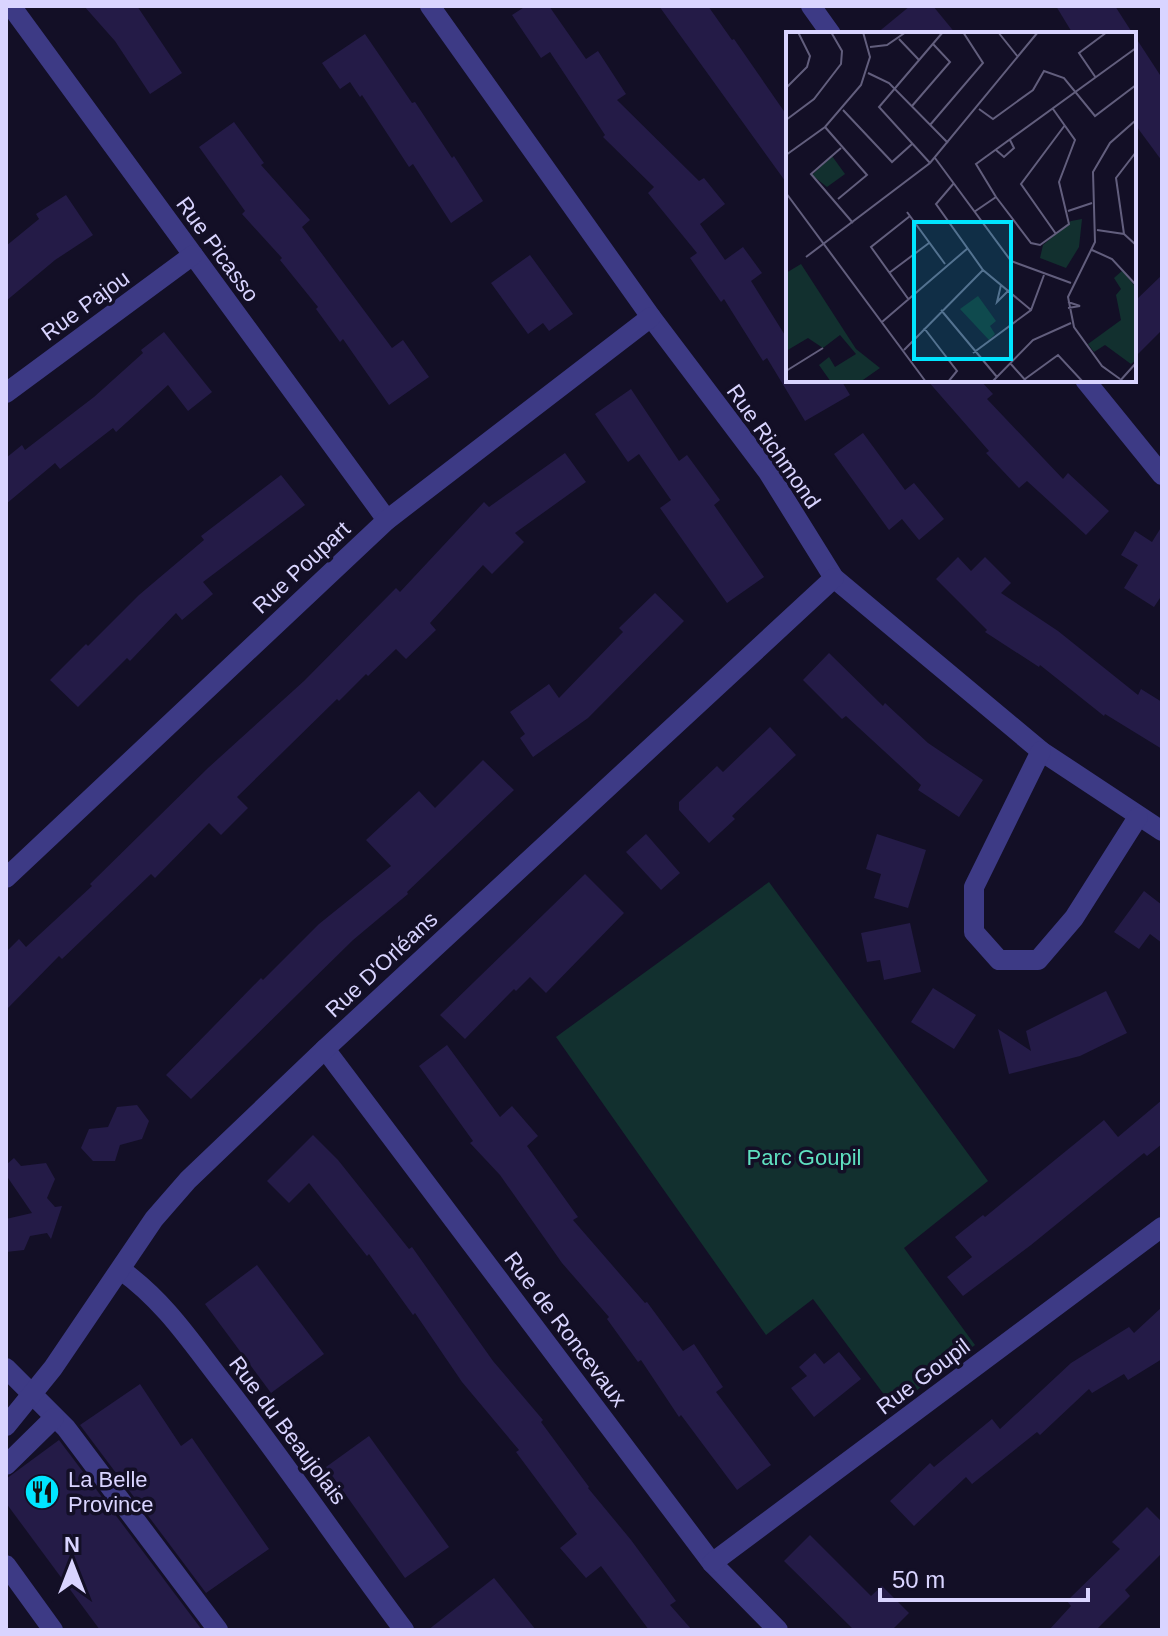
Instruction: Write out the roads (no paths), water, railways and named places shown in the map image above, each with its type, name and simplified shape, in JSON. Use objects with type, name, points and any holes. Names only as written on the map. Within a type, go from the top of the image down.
[{"type":"street","name":"Rue Picasso","points":[[11,6],[387,520]]},
{"type":"street","name":"Rue Richmond","points":[[430,6],[651,317],[768,472],[834,578],[1041,751],[1162,831]]},
{"type":"street","points":[[811,6],[830,32]]},
{"type":"street","name":"Rue Pajou","points":[[6,393],[193,255]]},
{"type":"street","name":"Rue Poupart","points":[[6,878],[387,520],[651,317]]},
{"type":"street","points":[[1087,382],[1162,475]]},
{"type":"street","name":"Rue D'Orléans","points":[[6,1426],[32,1396],[154,1219],[177,1192],[325,1049],[834,578]]},
{"type":"street","points":[[1041,751],[974,887],[974,932],[999,960],[1038,960],[1074,918],[1138,817]]},
{"type":"street","name":"Rue de Roncevaux","points":[[325,1049],[712,1563],[778,1630]]},
{"type":"street","name":"Rue Goupil","points":[[712,1563],[1162,1227]]},
{"type":"street","name":"Rue du Beaujolais","points":[[121,1270],[145,1287],[166,1309],[275,1451],[404,1630]]},
{"type":"street","points":[[6,1368],[66,1428],[218,1630]]},
{"type":"street","points":[[6,1465],[54,1418]]},
{"type":"street","points":[[6,1565],[53,1630]]},
{"type":"place","name":"La Belle Province","points":[[42,1492]]},
{"type":"park label","name":"Parc Goupil","points":[[804,1157]]}]
